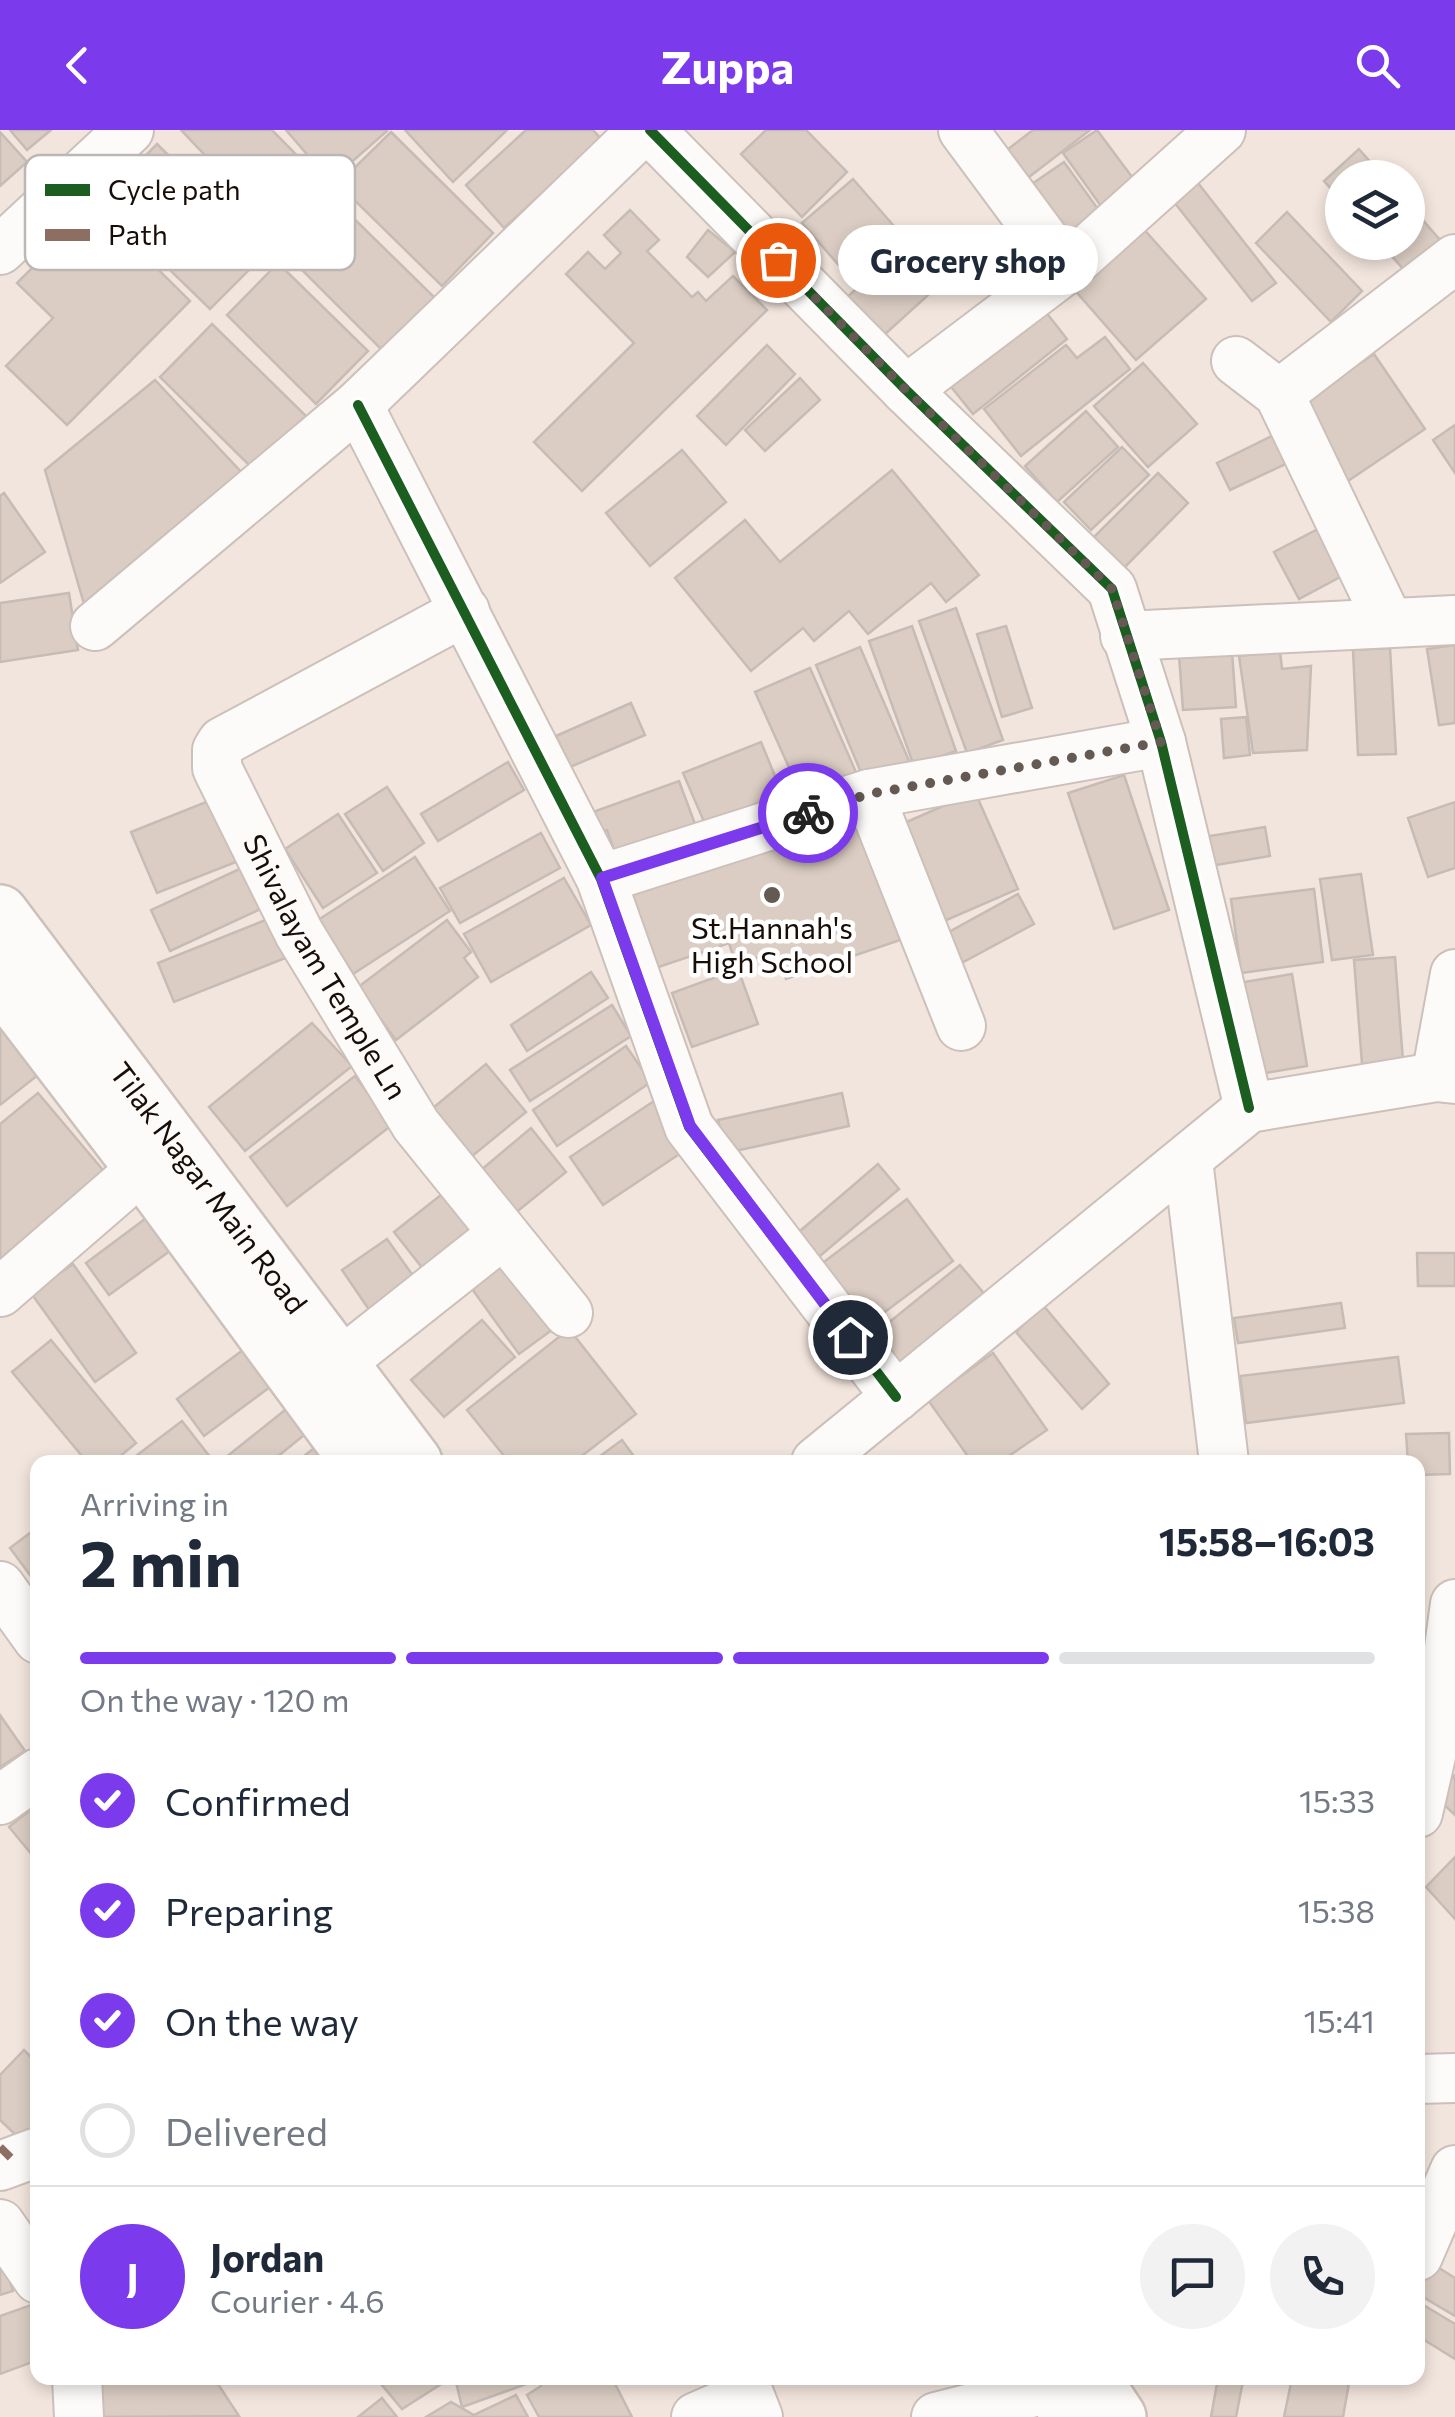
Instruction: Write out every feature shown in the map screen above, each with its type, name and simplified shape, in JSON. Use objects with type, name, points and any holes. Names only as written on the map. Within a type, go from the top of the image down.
[{"type":"main road","name":"Tilak Nagar Main Road","points":[[0,913],[409,1455]]},
{"type":"main road","name":"Tilak Nagar Main Road","points":[[0,982],[144,1168],[354,1455]]},
{"type":"main road","points":[[1066,2390],[1118,2417]]},
{"type":"street","points":[[102,155],[129,130]]},
{"type":"street","points":[[95,626],[358,405],[646,130],[1112,589],[1161,742],[1248,1108]]},
{"type":"street","points":[[963,130],[1066,268]]},
{"type":"street","points":[[906,390],[1066,268],[1221,130]]},
{"type":"street","points":[[0,250],[25,227]]},
{"type":"street","points":[[1279,394],[1455,259]]},
{"type":"street","points":[[1236,361],[1279,394],[1390,624]]},
{"type":"street","points":[[358,405],[602,878],[690,1126],[896,1397]]},
{"type":"street","name":"Shivalayam Temple Ln","points":[[465,611],[222,742],[217,768],[299,933],[416,1125],[568,1314]]},
{"type":"street","points":[[1126,636],[1455,620]]},
{"type":"street","points":[[602,878],[869,794],[1161,742]]},
{"type":"street","points":[[869,794],[961,1026]]},
{"type":"street","points":[[825,1455],[1248,1108],[1445,1078],[1455,974]]},
{"type":"street","points":[[1188,1160],[1223,1455]]},
{"type":"street","points":[[0,1292],[144,1168]]},
{"type":"street","points":[[340,1363],[503,1234]]},
{"type":"street","points":[[0,1586],[30,1628]]},
{"type":"street","points":[[1425,1789],[1447,1714],[1455,1604]]},
{"type":"street","points":[[0,1800],[30,1779]]},
{"type":"street","points":[[1425,2079],[1455,2078]]},
{"type":"street","points":[[1425,2240],[1455,2170]]},
{"type":"street","points":[[0,2224],[30,2268]]},
{"type":"street","points":[[78,2385],[80,2417]]},
{"type":"street","points":[[936,2417],[1066,2390]]},
{"type":"street","points":[[696,2417],[749,2394],[758,2417]]},
{"type":"building","points":[[10,130],[51,130],[27,150]]},
{"type":"building","points":[[181,130],[272,130],[297,155],[205,155]]},
{"type":"building","points":[[286,130],[387,131],[355,159],[355,155],[308,155]]},
{"type":"building","points":[[405,130],[507,130],[453,182]]},
{"type":"building","points":[[526,130],[593,130],[601,139],[504,228],[466,185]]},
{"type":"building","points":[[766,130],[806,130],[847,172],[802,217],[741,154]]},
{"type":"building","points":[[1033,130],[1090,130],[1020,184],[999,156]]},
{"type":"building","points":[[1097,130],[1141,189],[1106,213],[1063,153]]},
{"type":"building","points":[[0,132],[25,164],[0,186]]},
{"type":"building","points":[[391,132],[493,233],[442,286],[355,201],[355,167]]},
{"type":"building","points":[[157,144],[168,155],[146,155]]},
{"type":"building","points":[[1359,149],[1368,160],[1347,160]]},
{"type":"building","points":[[1064,162],[1108,223],[1071,250],[1026,188]]},
{"type":"building","points":[[853,179],[900,233],[849,277],[802,223]]},
{"type":"building","points":[[1198,183],[1276,283],[1252,301],[1174,202]]},
{"type":"building","points":[[630,210],[659,240],[647,251],[692,297],[698,292],[706,301],[733,276],[767,310],[582,491],[534,442],[634,343],[566,274],[588,252],[605,269],[621,253],[604,235]]},
{"type":"building","points":[[1287,212],[1325,252],[1325,260],[1333,260],[1362,291],[1331,322],[1256,243]]},
{"type":"building","points":[[355,220],[435,298],[383,351],[302,270],[355,270]]},
{"type":"building","points":[[1425,223],[1440,240],[1425,253]]},
{"type":"building","points":[[1141,226],[1206,299],[1136,360],[1072,287]]},
{"type":"building","points":[[708,230],[735,252],[708,277],[687,257]]},
{"type":"building","points":[[902,248],[937,287],[883,336],[847,297]]},
{"type":"building","points":[[1395,260],[1417,260],[1405,271]]},
{"type":"building","points":[[30,270],[159,270],[190,301],[67,425],[6,366],[53,318],[17,283]]},
{"type":"building","points":[[170,270],[249,270],[210,309]]},
{"type":"building","points":[[271,270],[285,270],[368,351],[316,404],[227,315]]},
{"type":"building","points":[[1038,302],[1067,339],[973,414],[943,377]]},
{"type":"building","points":[[212,324],[307,417],[254,470],[160,377]]},
{"type":"building","points":[[1105,337],[1130,369],[1021,456],[984,409],[1066,345],[1077,358]]},
{"type":"building","points":[[767,345],[795,374],[726,445],[697,416]]},
{"type":"building","points":[[1374,354],[1425,429],[1348,481],[1297,405]]},
{"type":"building","points":[[1143,363],[1197,424],[1148,467],[1094,406]]},
{"type":"building","points":[[800,378],[820,400],[765,451],[745,430]]},
{"type":"building","points":[[155,380],[244,475],[89,621],[45,470]]},
{"type":"building","points":[[1086,411],[1118,447],[1057,502],[1025,466]]},
{"type":"building","points":[[1455,425],[1455,473],[1433,440]]},
{"type":"building","points":[[1276,434],[1290,462],[1230,490],[1217,463]]},
{"type":"building","points":[[1122,447],[1149,475],[1091,530],[1064,502]]},
{"type":"building","points":[[682,450],[726,502],[650,566],[606,513]]},
{"type":"building","points":[[892,470],[979,575],[946,602],[931,583],[868,634],[849,611],[814,641],[803,628],[751,671],[675,578],[745,520],[780,562]]},
{"type":"building","points":[[1158,473],[1188,503],[1123,569],[1092,539]]},
{"type":"building","points":[[4,493],[45,552],[0,583],[0,496]]},
{"type":"building","points":[[1318,529],[1342,576],[1299,599],[1274,552]]},
{"type":"building","points":[[69,593],[78,650],[0,662],[0,603]]},
{"type":"building","points":[[956,608],[1003,740],[967,753],[919,621]]},
{"type":"building","points":[[912,626],[956,751],[914,766],[869,641]]},
{"type":"building","points":[[1006,626],[1032,708],[1002,717],[977,634]]},
{"type":"building","points":[[1455,645],[1455,723],[1439,725],[1427,649]]},
{"type":"building","points":[[860,647],[910,763],[865,782],[816,665]]},
{"type":"building","points":[[1390,648],[1396,754],[1358,755],[1353,650]]},
{"type":"building","points":[[1280,651],[1282,669],[1311,666],[1307,750],[1253,753],[1239,656]]},
{"type":"building","points":[[1232,652],[1236,707],[1183,710],[1179,655]]},
{"type":"building","points":[[810,668],[859,779],[805,803],[755,692]]},
{"type":"building","points":[[631,703],[645,735],[570,767],[556,736]]},
{"type":"building","points":[[1246,717],[1250,755],[1224,758],[1221,719]]},
{"type":"building","points":[[761,742],[782,793],[705,824],[683,773]]},
{"type":"building","points":[[508,762],[524,790],[438,841],[421,814]]},
{"type":"building","points":[[1124,775],[1169,910],[1114,929],[1068,793]]},
{"type":"building","points":[[679,781],[695,824],[615,853],[607,830],[601,832],[593,812]]},
{"type":"building","points":[[387,787],[424,843],[383,871],[345,814]]},
{"type":"building","points":[[975,792],[1018,889],[935,925],[893,828]]},
{"type":"building","points":[[216,798],[241,860],[157,893],[131,832]]},
{"type":"building","points":[[1455,802],[1455,868],[1428,877],[1408,818]]},
{"type":"building","points":[[863,806],[909,937],[786,979],[777,951],[736,965],[729,943],[653,969],[624,888]]},
{"type":"building","points":[[338,814],[377,873],[323,908],[285,849]]},
{"type":"building","points":[[1265,827],[1270,856],[1210,866],[1204,837]]},
{"type":"building","points":[[541,833],[560,868],[460,923],[440,888]]},
{"type":"building","points":[[415,857],[450,911],[353,974],[318,920]]},
{"type":"building","points":[[246,866],[265,907],[170,951],[151,910]]},
{"type":"building","points":[[1361,874],[1373,955],[1332,960],[1320,879]]},
{"type":"building","points":[[564,878],[591,925],[491,982],[464,934]]},
{"type":"building","points":[[1314,889],[1323,962],[1241,973],[1231,899]]},
{"type":"building","points":[[1018,894],[1034,924],[954,967],[938,938]]},
{"type":"building","points":[[273,917],[288,957],[174,1002],[158,963]]},
{"type":"building","points":[[447,920],[471,952],[464,958],[478,977],[396,1040],[357,988]]},
{"type":"building","points":[[1395,957],[1403,1061],[1362,1064],[1354,960]]},
{"type":"building","points":[[738,969],[758,1024],[692,1047],[672,993]]},
{"type":"building","points":[[591,972],[608,998],[527,1051],[511,1025]]},
{"type":"building","points":[[1292,974],[1307,1066],[1248,1076],[1233,984]]},
{"type":"building","points":[[0,1005],[48,1067],[0,1105]]},
{"type":"building","points":[[612,1005],[631,1036],[530,1101],[510,1070]]},
{"type":"building","points":[[312,1023],[352,1066],[245,1151],[209,1107]]},
{"type":"building","points":[[626,1046],[651,1082],[557,1146],[533,1110]]},
{"type":"building","points":[[486,1064],[526,1112],[460,1166],[421,1118]]},
{"type":"building","points":[[355,1076],[392,1125],[287,1206],[250,1157]]},
{"type":"building","points":[[38,1093],[108,1176],[0,1266],[0,1124]]},
{"type":"building","points":[[842,1093],[849,1126],[726,1153],[718,1120]]},
{"type":"building","points":[[654,1101],[687,1149],[603,1205],[570,1157]]},
{"type":"building","points":[[531,1128],[566,1172],[509,1218],[474,1176]]},
{"type":"building","points":[[878,1164],[899,1189],[814,1261],[793,1237]]},
{"type":"building","points":[[446,1191],[480,1234],[427,1274],[394,1232]]},
{"type":"building","points":[[907,1199],[953,1261],[862,1329],[816,1268]]},
{"type":"building","points":[[157,1210],[181,1243],[109,1295],[86,1263]]},
{"type":"building","points":[[387,1239],[416,1280],[370,1311],[342,1270]]},
{"type":"building","points":[[1417,1253],[1455,1253],[1455,1286],[1418,1286]]},
{"type":"building","points":[[504,1255],[556,1327],[519,1354],[467,1282]]},
{"type":"building","points":[[73,1264],[136,1353],[95,1382],[31,1293]]},
{"type":"building","points":[[960,1265],[993,1304],[904,1377],[871,1337]]},
{"type":"building","points":[[1341,1303],[1345,1328],[1238,1343],[1234,1318]]},
{"type":"building","points":[[1043,1305],[1109,1384],[1082,1409],[1016,1332]]},
{"type":"building","points":[[482,1320],[515,1357],[444,1417],[411,1380]]},
{"type":"building","points":[[569,1329],[636,1414],[583,1455],[503,1455],[467,1410]]},
{"type":"building","points":[[51,1340],[136,1443],[121,1455],[81,1455],[12,1372]]},
{"type":"building","points":[[255,1341],[282,1378],[204,1436],[177,1399]]},
{"type":"building","points":[[993,1353],[1047,1430],[1010,1455],[967,1455],[928,1400]]},
{"type":"building","points":[[1398,1357],[1404,1403],[1246,1423],[1240,1376]]},
{"type":"building","points":[[295,1402],[315,1426],[280,1455],[229,1455]]},
{"type":"building","points":[[182,1421],[209,1455],[137,1455]]},
{"type":"building","points":[[1449,1433],[1450,1474],[1425,1475],[1425,1455],[1408,1455],[1406,1434]]},
{"type":"building","points":[[622,1440],[633,1455],[602,1455]]},
{"type":"building","points":[[321,1443],[330,1455],[305,1455]]},
{"type":"building","points":[[30,1533],[30,1575],[10,1548]]},
{"type":"building","points":[[0,1715],[25,1751],[0,1767]]},
{"type":"building","points":[[1455,1775],[1455,1815],[1435,1796]]},
{"type":"building","points":[[30,1810],[30,1852],[9,1827]]},
{"type":"building","points":[[1455,1857],[1455,1919],[1426,1887]]},
{"type":"building","points":[[24,2050],[30,2056],[30,2132],[22,2141],[0,2120],[0,2075]]},
{"type":"building","points":[[0,2250],[13,2291],[0,2295]]},
{"type":"building","points":[[1431,2263],[1455,2278],[1455,2316],[1425,2298],[1425,2273]]},
{"type":"building","points":[[30,2305],[30,2363],[0,2374],[0,2316]]},
{"type":"building","points":[[1425,2306],[1455,2324],[1455,2359],[1425,2340]]},
{"type":"building","points":[[90,2385],[219,2385],[239,2416],[100,2417]]},
{"type":"building","points":[[382,2385],[440,2385],[402,2409]]},
{"type":"building","points":[[457,2385],[524,2385],[462,2407]]},
{"type":"building","points":[[616,2385],[632,2417],[539,2417],[527,2395],[541,2386]]},
{"type":"building","points":[[1217,2385],[1242,2385],[1236,2417],[1211,2417]]},
{"type":"building","points":[[1291,2385],[1349,2385],[1343,2417],[1284,2417]]},
{"type":"building","points":[[516,2395],[528,2417],[426,2417],[451,2402],[474,2415]]},
{"type":"building","points":[[382,2398],[397,2417],[358,2417]]},
{"type":"marked path","points":[[0,2147],[14,2161]]},
{"type":"cycle path","points":[[650,130],[906,390],[1112,589],[1161,742],[1249,1108]]},
{"type":"cycle path","points":[[358,405],[601,879],[689,1127],[896,1397]]},
{"type":"way so far","points":[[778,260],[1112,589],[1161,742],[869,794],[808,813]]},
{"type":"place","name":"Grocery shop","points":[[778,260]]},
{"type":"place","name":"St.Hannah's High School","points":[[772,895]]},
{"type":"route","points":[[808,813],[602,878],[690,1126],[850,1337]]}]
